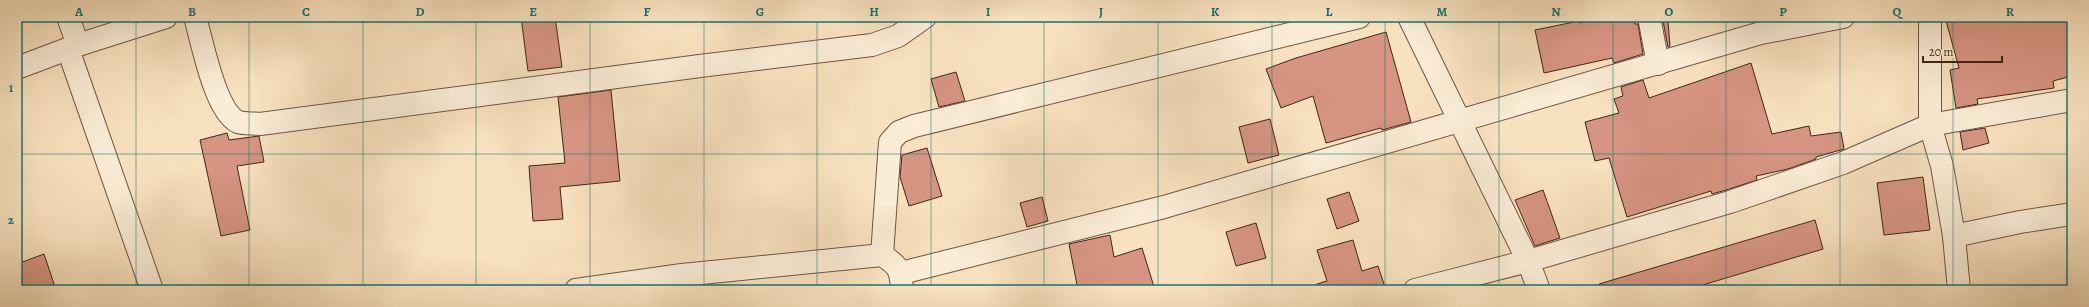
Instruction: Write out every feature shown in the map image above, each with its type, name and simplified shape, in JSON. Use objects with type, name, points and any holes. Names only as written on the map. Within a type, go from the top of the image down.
[{"type":"street","points":[[68,17],[73,47],[152,290]]},
{"type":"street","points":[[17,68],[73,47],[166,17]]},
{"type":"street","points":[[195,17],[217,95],[228,114],[239,122],[260,124],[872,45],[898,36],[926,17]]},
{"type":"street","points":[[882,255],[890,142],[899,132],[914,126],[1359,17]]},
{"type":"street","points":[[1409,17],[1458,121],[1528,261],[1538,290]]},
{"type":"street","points":[[1648,17],[1658,64]]},
{"type":"street","points":[[576,290],[682,275],[882,255],[894,262],[902,282],[1658,64],[1760,33],[1843,17]]},
{"type":"street","points":[[1930,17],[1930,125],[1942,166],[1954,236],[1960,290]]},
{"type":"street","points":[[1415,290],[1528,261],[1730,202],[1843,163],[1930,125],[2072,100]]},
{"type":"street","points":[[1954,236],[2020,222],[2072,214]]},
{"type":"building","points":[[521,17],[555,17],[562,67],[528,71]]},
{"type":"building","points":[[1602,17],[1633,17],[1635,24],[1638,24],[1643,54],[1614,63],[1612,58],[1544,73],[1535,30],[1579,21],[1580,23]]},
{"type":"building","points":[[1945,17],[2072,17],[2072,76],[2053,81],[2054,88],[1977,99],[1978,104],[1956,108],[1950,70],[1959,68]]},
{"type":"building","points":[[1663,21],[1668,21],[1670,46],[1668,47]]},
{"type":"building","points":[[1386,32],[1411,122],[1382,130],[1381,128],[1326,143],[1313,96],[1281,108],[1266,69],[1296,58]]},
{"type":"building","points":[[1751,63],[1772,134],[1809,126],[1811,136],[1841,132],[1844,149],[1816,157],[1816,159],[1788,169],[1756,176],[1757,180],[1726,190],[1712,194],[1711,191],[1627,217],[1609,158],[1595,161],[1585,122],[1619,113],[1614,99],[1623,96],[1621,87],[1643,80],[1649,98]]},
{"type":"building","points":[[956,72],[965,101],[939,107],[931,79]]},
{"type":"building","points":[[611,90],[620,181],[560,187],[563,219],[533,221],[529,166],[565,163],[558,97]]},
{"type":"building","points":[[1270,119],[1279,155],[1248,163],[1239,127]]},
{"type":"building","points":[[1985,128],[1989,143],[1963,150],[1960,132]]},
{"type":"building","points":[[227,133],[229,140],[259,136],[264,162],[237,166],[250,230],[221,236],[200,140]]},
{"type":"building","points":[[927,148],[942,196],[909,206],[900,177],[902,155]]},
{"type":"building","points":[[1923,177],[1930,230],[1884,235],[1877,183]]},
{"type":"building","points":[[1543,190],[1560,238],[1535,246],[1515,200]]},
{"type":"building","points":[[1349,192],[1359,221],[1337,229],[1327,199]]},
{"type":"building","points":[[1042,197],[1048,221],[1027,227],[1020,203]]},
{"type":"building","points":[[1815,220],[1823,249],[1686,290],[1600,290],[1599,284]]},
{"type":"building","points":[[1256,223],[1266,258],[1236,266],[1226,232]]},
{"type":"building","points":[[1110,235],[1114,257],[1142,248],[1155,290],[1078,290],[1069,244]]},
{"type":"building","points":[[1353,240],[1362,271],[1378,266],[1386,290],[1318,290],[1317,284],[1327,281],[1317,250]]},
{"type":"building","points":[[44,254],[56,290],[17,290],[17,264]]}]
